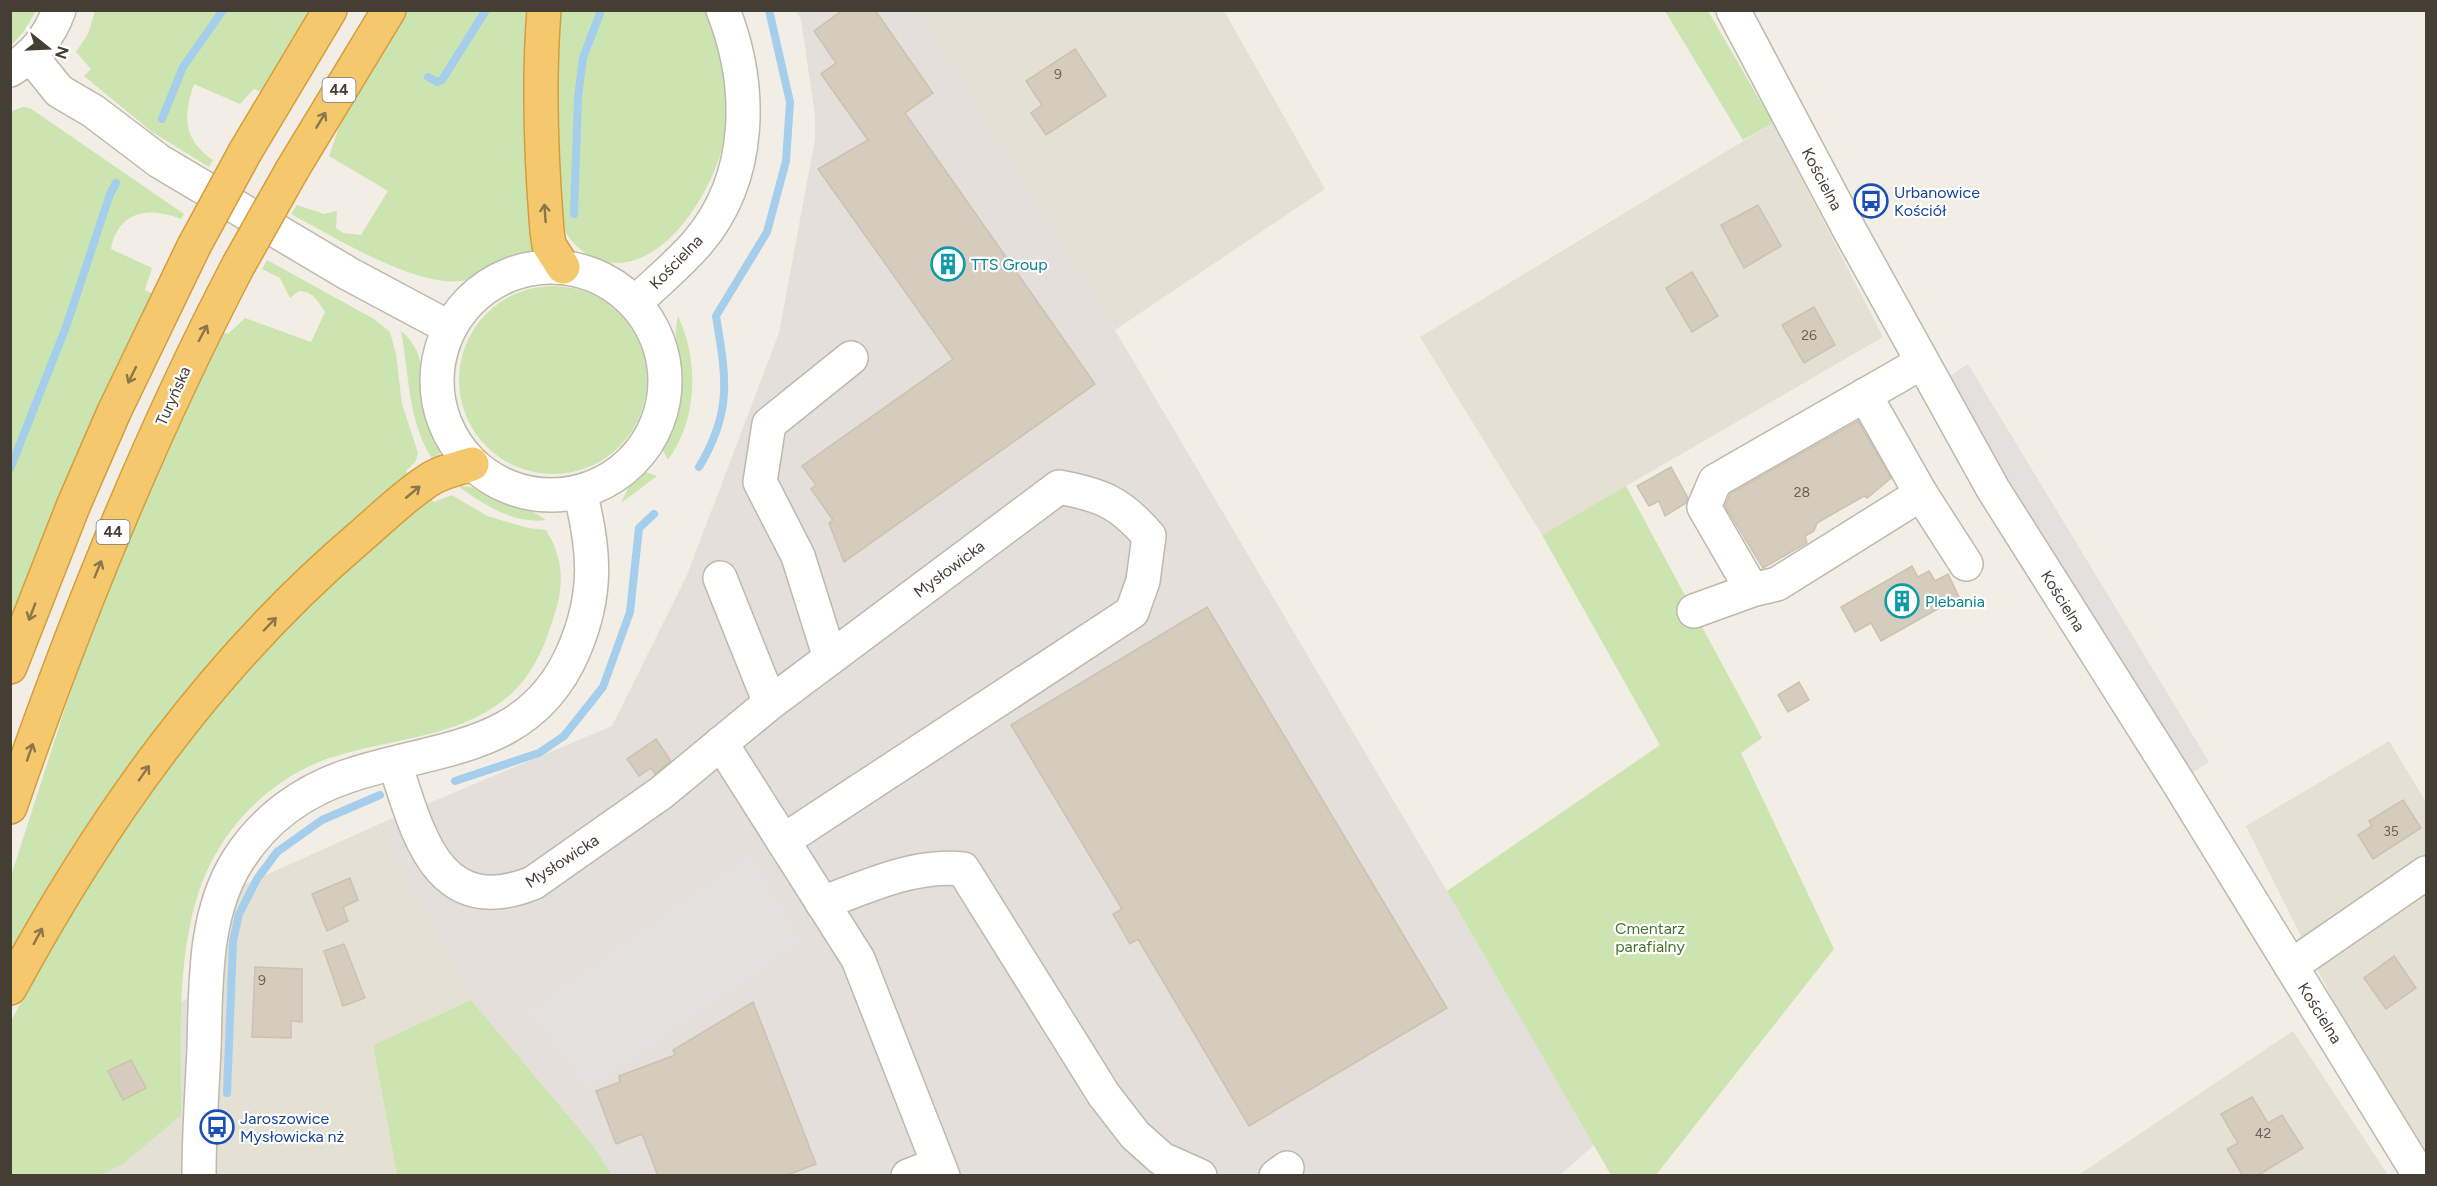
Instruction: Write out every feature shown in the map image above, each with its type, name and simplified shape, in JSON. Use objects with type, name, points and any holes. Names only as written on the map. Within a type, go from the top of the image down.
[{"type":"highway","points":[[10,667],[74,504],[114,412],[194,246],[245,152],[330,10]]},
{"type":"highway","name":"Turyńska","points":[[10,807],[55,678],[117,521],[192,353],[292,170],[388,10]]},
{"type":"highway","points":[[544,10],[540,63],[540,140],[549,245],[563,267]]},
{"type":"highway","points":[[10,988],[50,915],[100,834],[166,741],[231,666],[328,564],[426,481],[472,464]]},
{"type":"street","points":[[59,10],[44,39],[20,62],[59,91],[93,111],[159,161],[349,274],[450,328]]},
{"type":"street","name":"Kościelna","points":[[635,303],[705,233],[724,200],[737,165],[743,135],[744,93],[738,54],[723,10]]},
{"type":"street","name":"Kościelna","points":[[1733,10],[1921,363],[1993,489],[2420,1176]]},
{"type":"street","points":[[563,267],[590,273],[614,286],[635,303],[652,327],[662,355],[665,384],[661,413],[649,440],[631,463],[607,481],[580,492],[552,495],[523,492],[496,482],[472,464],[454,441],[441,414],[437,385],[440,355],[450,328],[466,305],[486,287],[510,274],[536,268],[563,267]]},
{"type":"street","points":[[830,658],[798,556],[760,482],[769,424],[851,358]]},
{"type":"street","points":[[1752,590],[1704,507],[1715,482],[1921,363]]},
{"type":"street","points":[[1865,395],[1921,494],[1966,564]]},
{"type":"street","name":"Mysłowicka","points":[[395,764],[423,846],[445,874],[462,885],[480,891],[498,893],[532,883],[661,793],[770,703],[1059,487],[1092,493],[1130,514],[1149,536],[1143,581],[1132,612],[783,841]]},
{"type":"street","points":[[199,1176],[209,952],[218,908],[231,872],[251,842],[296,800],[339,779],[468,746],[507,728],[543,699],[567,667],[586,622],[593,580],[590,531],[580,492]]},
{"type":"street","points":[[1694,612],[1752,590],[1777,584],[1921,494]]},
{"type":"street","points":[[720,578],[770,703]]},
{"type":"street","points":[[721,743],[858,959],[941,1170],[908,1176]]},
{"type":"street","points":[[822,903],[907,872],[939,867],[963,869],[1104,1095],[1135,1135],[1162,1158],[1200,1176]]},
{"type":"street","points":[[2291,966],[2427,873]]},
{"type":"shaded area","points":[[796,11],[918,11],[1115,330],[1447,891],[1594,1145],[1559,1176],[612,1175],[592,1144],[471,1000],[377,825],[612,726],[687,575],[779,333],[815,139],[815,116],[801,19]]},
{"type":"shaded area","points":[[918,11],[1224,11],[1325,189],[1115,330]]},
{"type":"shaded area","points":[[1773,123],[1883,337],[1542,535],[1420,337]]},
{"type":"shaded area","points":[[1968,364],[2209,762],[2178,782],[1935,386]]},
{"type":"shaded area","points":[[2389,741],[2426,802],[2426,1174],[2383,1100],[2246,826]]},
{"type":"shaded area","points":[[377,825],[471,1000],[373,1045],[397,1175],[11,1175],[10,1110],[24,1082],[206,989],[235,889]]},
{"type":"shaded area","points":[[751,851],[803,943],[589,1092],[525,1011]]},
{"type":"shaded area","points":[[2293,1031],[2388,1175],[2077,1176]]},
{"type":"green space","points":[[11,10],[36,11],[24,31],[11,46]]},
{"type":"green space","points":[[95,11],[312,11],[261,92],[254,89],[240,104],[194,84],[188,107],[188,126],[196,144],[213,160],[209,167],[152,132],[84,76],[91,69],[76,52],[88,34]]},
{"type":"green space","points":[[407,11],[532,11],[528,115],[534,257],[504,264],[471,279],[442,281],[421,276],[374,258],[291,214],[297,205],[324,214],[337,211],[336,228],[343,233],[361,235],[388,191],[329,156],[339,127],[335,124]]},
{"type":"green space","points":[[558,11],[709,11],[726,74],[728,108],[724,140],[709,183],[696,205],[681,226],[663,244],[643,257],[622,263],[592,257],[574,244],[559,219],[554,52]]},
{"type":"green space","points":[[1665,11],[1708,11],[1773,123],[1743,140]]},
{"type":"green space","points":[[23,107],[30,108],[184,214],[181,219],[158,213],[137,215],[120,226],[115,236],[111,249],[152,268],[145,290],[153,294],[75,459],[11,623],[10,112]]},
{"type":"green space","points":[[267,260],[374,319],[390,332],[396,354],[402,404],[418,453],[416,461],[406,471],[411,477],[350,530],[11,964],[11,876],[67,702],[106,594],[150,488],[201,375],[223,333],[228,334],[245,318],[311,342],[325,312],[315,297],[308,293],[299,291],[290,298],[280,278],[262,269]]},
{"type":"green space","points":[[562,286],[589,293],[620,313],[640,344],[646,362],[646,398],[640,416],[620,447],[589,467],[571,473],[544,474],[509,463],[493,453],[480,440],[466,416],[460,398],[459,371],[470,336],[480,320],[493,307],[517,293],[535,287]]},
{"type":"green space","points":[[678,316],[690,352],[692,389],[685,427],[668,460],[662,448],[674,421],[681,381],[676,338]]},
{"type":"green space","points":[[401,331],[409,339],[419,357],[429,415],[444,449],[433,460],[425,446],[414,414]]},
{"type":"green space","points":[[643,471],[657,476],[621,503],[630,484]]},
{"type":"green space","points":[[458,486],[480,489],[504,497],[546,520],[534,521],[511,516],[488,506]]},
{"type":"green space","name":"Cmentarz parafialny","points":[[1626,486],[1762,738],[1741,753],[1834,949],[1656,1175],[1611,1175],[1447,891],[1660,745],[1542,535]]},
{"type":"green space","points":[[452,495],[487,516],[528,528],[546,530],[552,540],[560,571],[558,605],[548,635],[530,672],[517,688],[497,705],[475,718],[426,735],[349,752],[324,760],[279,784],[253,806],[221,845],[206,874],[194,906],[183,976],[180,1048],[181,1115],[123,1164],[100,1175],[11,1176],[11,1021],[66,917],[168,762],[240,676],[294,618],[428,497],[434,502]]},
{"type":"green space","points":[[471,1000],[592,1144],[612,1175],[397,1175],[373,1045]]},
{"type":"building","name":"TTS Group","points":[[843,10],[875,10],[933,93],[905,113],[1095,384],[844,562],[829,523],[833,520],[811,489],[816,485],[802,466],[953,359],[818,169],[868,140],[821,74],[836,63],[814,31]]},
{"type":"building","points":[[1075,49],[1106,96],[1046,135],[1031,113],[1042,105],[1026,81]]},
{"type":"building","points":[[1758,205],[1781,246],[1744,268],[1721,225]]},
{"type":"building","points":[[1692,272],[1718,316],[1692,332],[1666,288]]},
{"type":"building","points":[[1814,307],[1835,345],[1804,363],[1782,325]]},
{"type":"building","points":[[1858,421],[1891,478],[1867,498],[1864,496],[1817,523],[1814,531],[1805,536],[1807,543],[1763,568],[1725,506],[1730,494]]},
{"type":"building","points":[[1671,467],[1688,498],[1686,503],[1665,516],[1659,501],[1649,506],[1637,486]]},
{"type":"building","name":"Plebania","points":[[1912,566],[1918,577],[1929,571],[1935,581],[1948,574],[1959,597],[1881,641],[1871,623],[1855,632],[1841,607]]},
{"type":"building","points":[[1207,607],[1447,1008],[1249,1126],[1138,939],[1130,944],[1113,914],[1122,909],[1011,725]]},
{"type":"building","points":[[1799,682],[1809,700],[1788,712],[1778,695]]},
{"type":"building","points":[[656,739],[671,761],[655,774],[651,768],[639,776],[627,759]]},
{"type":"building","points":[[2403,800],[2421,828],[2373,859],[2358,835],[2372,826],[2369,821]]},
{"type":"building","points":[[350,878],[358,900],[343,907],[348,921],[327,931],[312,894]]},
{"type":"building","points":[[344,944],[365,998],[343,1006],[324,951]]},
{"type":"building","points":[[2394,956],[2416,988],[2386,1009],[2364,978]]},
{"type":"building","points":[[255,967],[302,969],[302,1022],[291,1021],[291,1038],[252,1037]]},
{"type":"building","points":[[753,1002],[816,1164],[785,1176],[658,1176],[642,1134],[616,1144],[596,1091],[620,1082],[619,1076],[675,1055],[673,1050]]},
{"type":"building","points":[[131,1060],[146,1088],[123,1100],[108,1071]]},
{"type":"building","points":[[2252,1097],[2268,1123],[2282,1115],[2303,1148],[2257,1176],[2243,1176],[2227,1149],[2238,1143],[2221,1114]]},
{"type":"waterway","points":[[162,119],[183,67],[223,10]]},
{"type":"waterway","points":[[428,77],[437,82],[442,80],[486,10]]},
{"type":"waterway","points":[[699,467],[710,447],[722,411],[724,376],[716,316],[767,232],[786,161],[790,102],[769,10]]},
{"type":"waterway","points":[[574,214],[578,97],[583,58],[600,13]]},
{"type":"waterway","points":[[10,469],[66,327],[110,194],[116,183]]},
{"type":"waterway","points":[[455,781],[539,753],[564,736],[603,687],[630,612],[639,528],[654,514]]},
{"type":"waterway","points":[[227,1093],[233,942],[239,914],[257,879],[277,852],[322,820],[380,795]]},
{"type":"place","name":"Urbanowice Kościół","points":[[1871,201]]},
{"type":"place","name":"TTS Group","points":[[948,264]]},
{"type":"place","name":"Plebania","points":[[1902,601]]},
{"type":"place","name":"Jaroszowice Mysłowicka nż","points":[[217,1127]]}]
